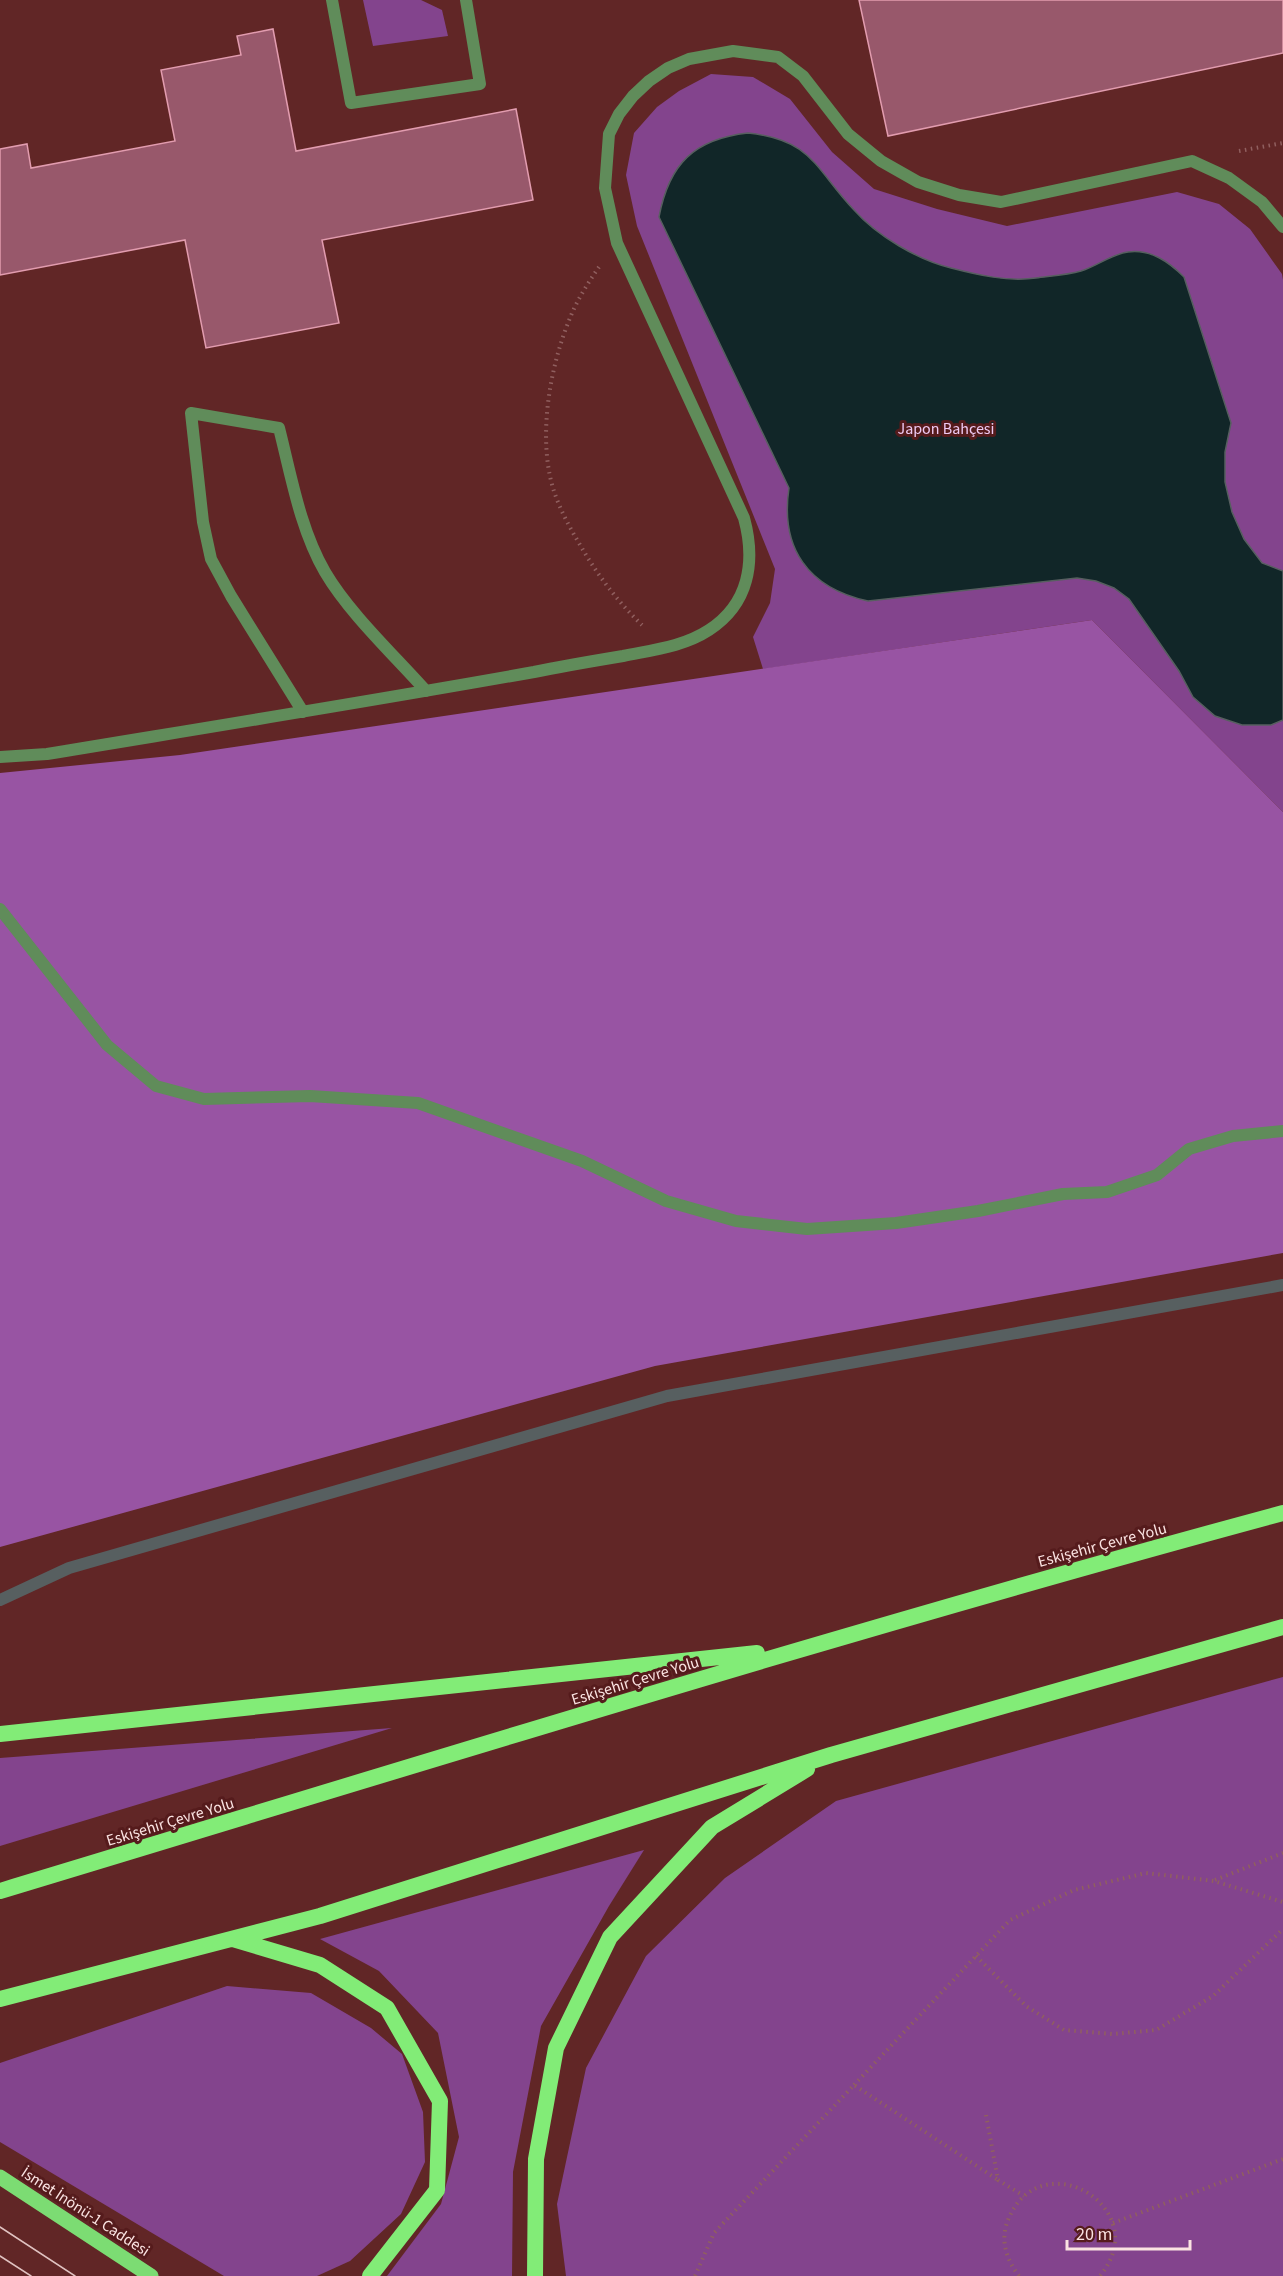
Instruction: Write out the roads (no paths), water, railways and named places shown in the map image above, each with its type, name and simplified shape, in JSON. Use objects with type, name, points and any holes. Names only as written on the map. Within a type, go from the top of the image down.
[{"type":"highway","name":"Eskişehir Çevre Yolu","points":[[0,1891],[797,1649],[1079,1568],[1283,1513]]},
{"type":"highway","points":[[0,1999],[320,1916],[831,1755],[1283,1627]]},
{"type":"highway","points":[[0,1734],[797,1649]]},
{"type":"highway","points":[[535,2276],[536,2159],[556,2048],[610,1937],[712,1827],[831,1755]]},
{"type":"highway","points":[[232,1939],[320,1965],[387,2008],[440,2101],[437,2190],[370,2276]]},
{"type":"main road","name":"İsmet İnönü-1 Caddesi","points":[[0,2177],[151,2276]]},
{"type":"street","points":[[332,0],[351,103],[480,84],[465,0]]},
{"type":"street","points":[[0,757],[47,754],[303,712],[667,647],[708,630],[725,617],[738,600],[746,581],[751,560],[750,539],[744,518],[617,243],[605,188],[609,134],[619,114],[633,96],[650,81],[668,68],[689,59],[733,51],[778,57],[803,76],[848,134],[881,161],[918,182],[959,195],[1001,202],[1191,161],[1229,178],[1262,202],[1283,227]]},
{"type":"street","points":[[303,712],[231,596],[211,559],[203,522],[191,413],[279,428],[308,535],[325,572],[352,609],[426,691]]},
{"type":"street","points":[[0,909],[107,1045],[156,1086],[204,1099],[310,1096],[418,1103],[582,1161],[666,1201],[736,1221],[807,1228],[896,1223],[978,1212],[1063,1194],[1107,1192],[1157,1175],[1189,1149],[1233,1136],[1283,1131]]},
{"type":"water","name":"Japon Bahçesi","points":[[748,133],[786,142],[800,150],[820,169],[863,220],[899,246],[938,264],[993,277],[1025,279],[1076,272],[1116,255],[1136,252],[1159,258],[1184,277],[1231,423],[1225,452],[1225,482],[1232,512],[1244,539],[1262,563],[1283,571],[1283,720],[1271,725],[1242,725],[1215,716],[1193,697],[1179,671],[1129,599],[1114,588],[1096,581],[1077,578],[868,601],[847,595],[814,575],[794,547],[787,510],[789,488],[659,217],[663,198],[670,182],[687,157],[713,141]]},
{"type":"waterway","points":[[0,1600],[69,1568],[667,1396],[1283,1285]]},
{"type":"tram line","points":[[0,2227],[75,2276]]},
{"type":"tram line","points":[[0,2256],[31,2276]]}]
